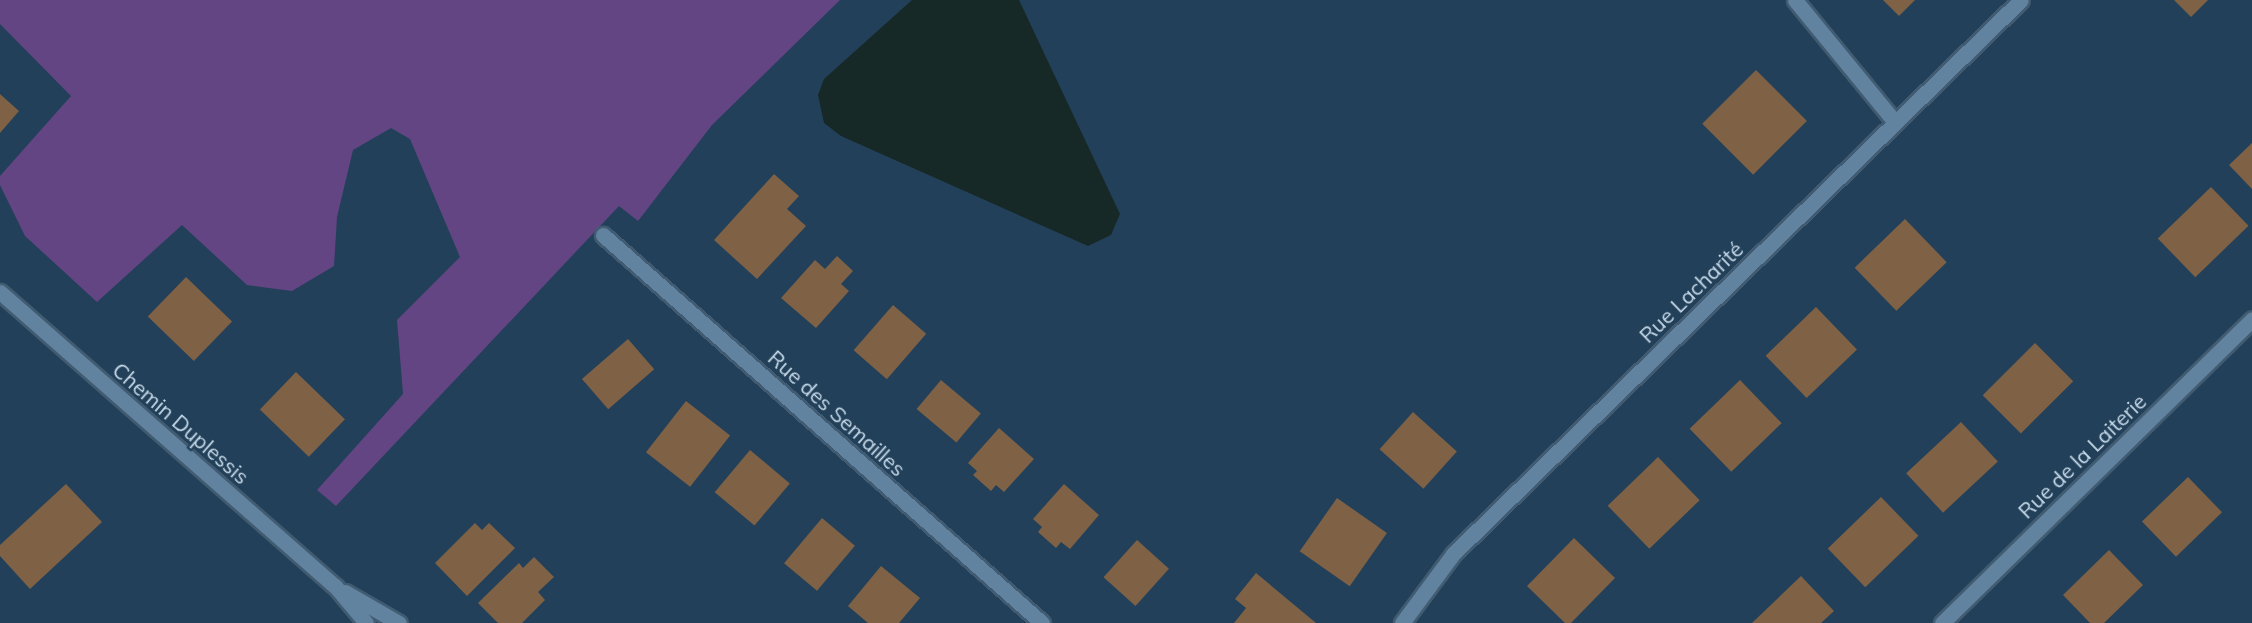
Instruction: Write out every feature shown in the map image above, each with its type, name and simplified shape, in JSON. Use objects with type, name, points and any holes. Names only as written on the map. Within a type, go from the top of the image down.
[{"type":"street","points":[[1795,0],[1895,122]]},
{"type":"street","name":"Rue Lacharité","points":[[1402,623],[1453,554],[2021,0]]},
{"type":"street","name":"Rue des Semailles","points":[[603,235],[1042,623]]},
{"type":"street","name":"Chemin Duplessis","points":[[0,292],[335,586],[366,623]]},
{"type":"street","name":"Rue de la Laiterie","points":[[1942,623],[2252,319]]},
{"type":"street","name":"Chemin Duplessis","points":[[335,586],[399,623]]},
{"type":"shaded area","points":[[0,0],[840,0],[712,125],[638,221],[619,206],[336,506],[317,490],[403,394],[397,320],[460,257],[410,139],[391,128],[353,150],[337,217],[334,266],[292,291],[247,285],[182,225],[97,302],[25,236],[0,185],[0,176],[71,96],[0,24]]},
{"type":"shaded area","points":[[912,0],[1019,0],[1120,214],[1111,235],[1088,246],[841,136],[824,123],[818,95],[824,79]]},
{"type":"building","points":[[1883,0],[1915,0],[1899,16]]},
{"type":"building","points":[[2174,0],[2208,0],[2191,17]]},
{"type":"building","points":[[1756,70],[1807,121],[1753,175],[1702,124]]},
{"type":"building","points":[[0,94],[19,111],[0,133]]},
{"type":"building","points":[[2252,143],[2252,189],[2229,165]]},
{"type":"building","points":[[774,174],[799,196],[787,209],[806,226],[757,279],[714,240]]},
{"type":"building","points":[[2211,187],[2249,226],[2195,277],[2158,238]]},
{"type":"building","points":[[1905,219],[1947,262],[1896,311],[1855,268]]},
{"type":"building","points":[[837,256],[853,271],[841,284],[849,291],[816,328],[781,298],[815,260],[825,269]]},
{"type":"building","points":[[186,277],[232,321],[194,361],[148,317]]},
{"type":"building","points":[[893,305],[926,334],[887,379],[854,350]]},
{"type":"building","points":[[1816,307],[1857,349],[1807,398],[1766,356]]},
{"type":"building","points":[[628,339],[654,369],[608,409],[582,379]]},
{"type":"building","points":[[2035,343],[2073,381],[2021,434],[1983,395]]},
{"type":"building","points":[[296,372],[345,419],[309,457],[260,409]]},
{"type":"building","points":[[941,380],[981,413],[956,443],[917,409]]},
{"type":"building","points":[[1740,380],[1782,423],[1731,472],[1690,429]]},
{"type":"building","points":[[686,401],[730,435],[690,487],[646,452]]},
{"type":"building","points":[[1413,412],[1457,451],[1423,489],[1380,449]]},
{"type":"building","points":[[1961,422],[1998,461],[1943,513],[1906,473]]},
{"type":"building","points":[[999,428],[1034,459],[1004,492],[996,485],[991,491],[973,475],[977,471],[968,463]]},
{"type":"building","points":[[750,450],[790,483],[754,526],[715,492]]},
{"type":"building","points":[[1658,457],[1700,500],[1649,549],[1608,506]]},
{"type":"building","points":[[2188,477],[2222,512],[2176,557],[2142,521]]},
{"type":"building","points":[[66,484],[102,522],[30,589],[0,556],[0,545]]},
{"type":"building","points":[[1064,484],[1099,515],[1070,549],[1061,542],[1056,548],[1038,532],[1042,527],[1033,519]]},
{"type":"building","points":[[1881,497],[1919,536],[1865,587],[1828,548]]},
{"type":"building","points":[[1337,498],[1387,533],[1350,586],[1300,551]]},
{"type":"building","points":[[822,518],[855,546],[817,591],[784,563]]},
{"type":"building","points":[[475,523],[482,530],[489,523],[515,548],[467,596],[435,563]]},
{"type":"building","points":[[1574,538],[1615,578],[1571,623],[1565,623],[1527,586]]},
{"type":"building","points":[[1137,540],[1169,569],[1135,606],[1104,577]]},
{"type":"building","points":[[2109,550],[2143,585],[2104,623],[2090,623],[2063,595]]},
{"type":"building","points":[[534,557],[554,577],[538,592],[545,600],[522,623],[498,623],[478,603],[519,563],[523,568]]},
{"type":"building","points":[[881,566],[920,598],[899,623],[868,623],[848,606]]},
{"type":"building","points":[[1256,573],[1316,623],[1234,623],[1246,608],[1235,599]]},
{"type":"building","points":[[1801,576],[1834,611],[1821,623],[1752,623]]}]
